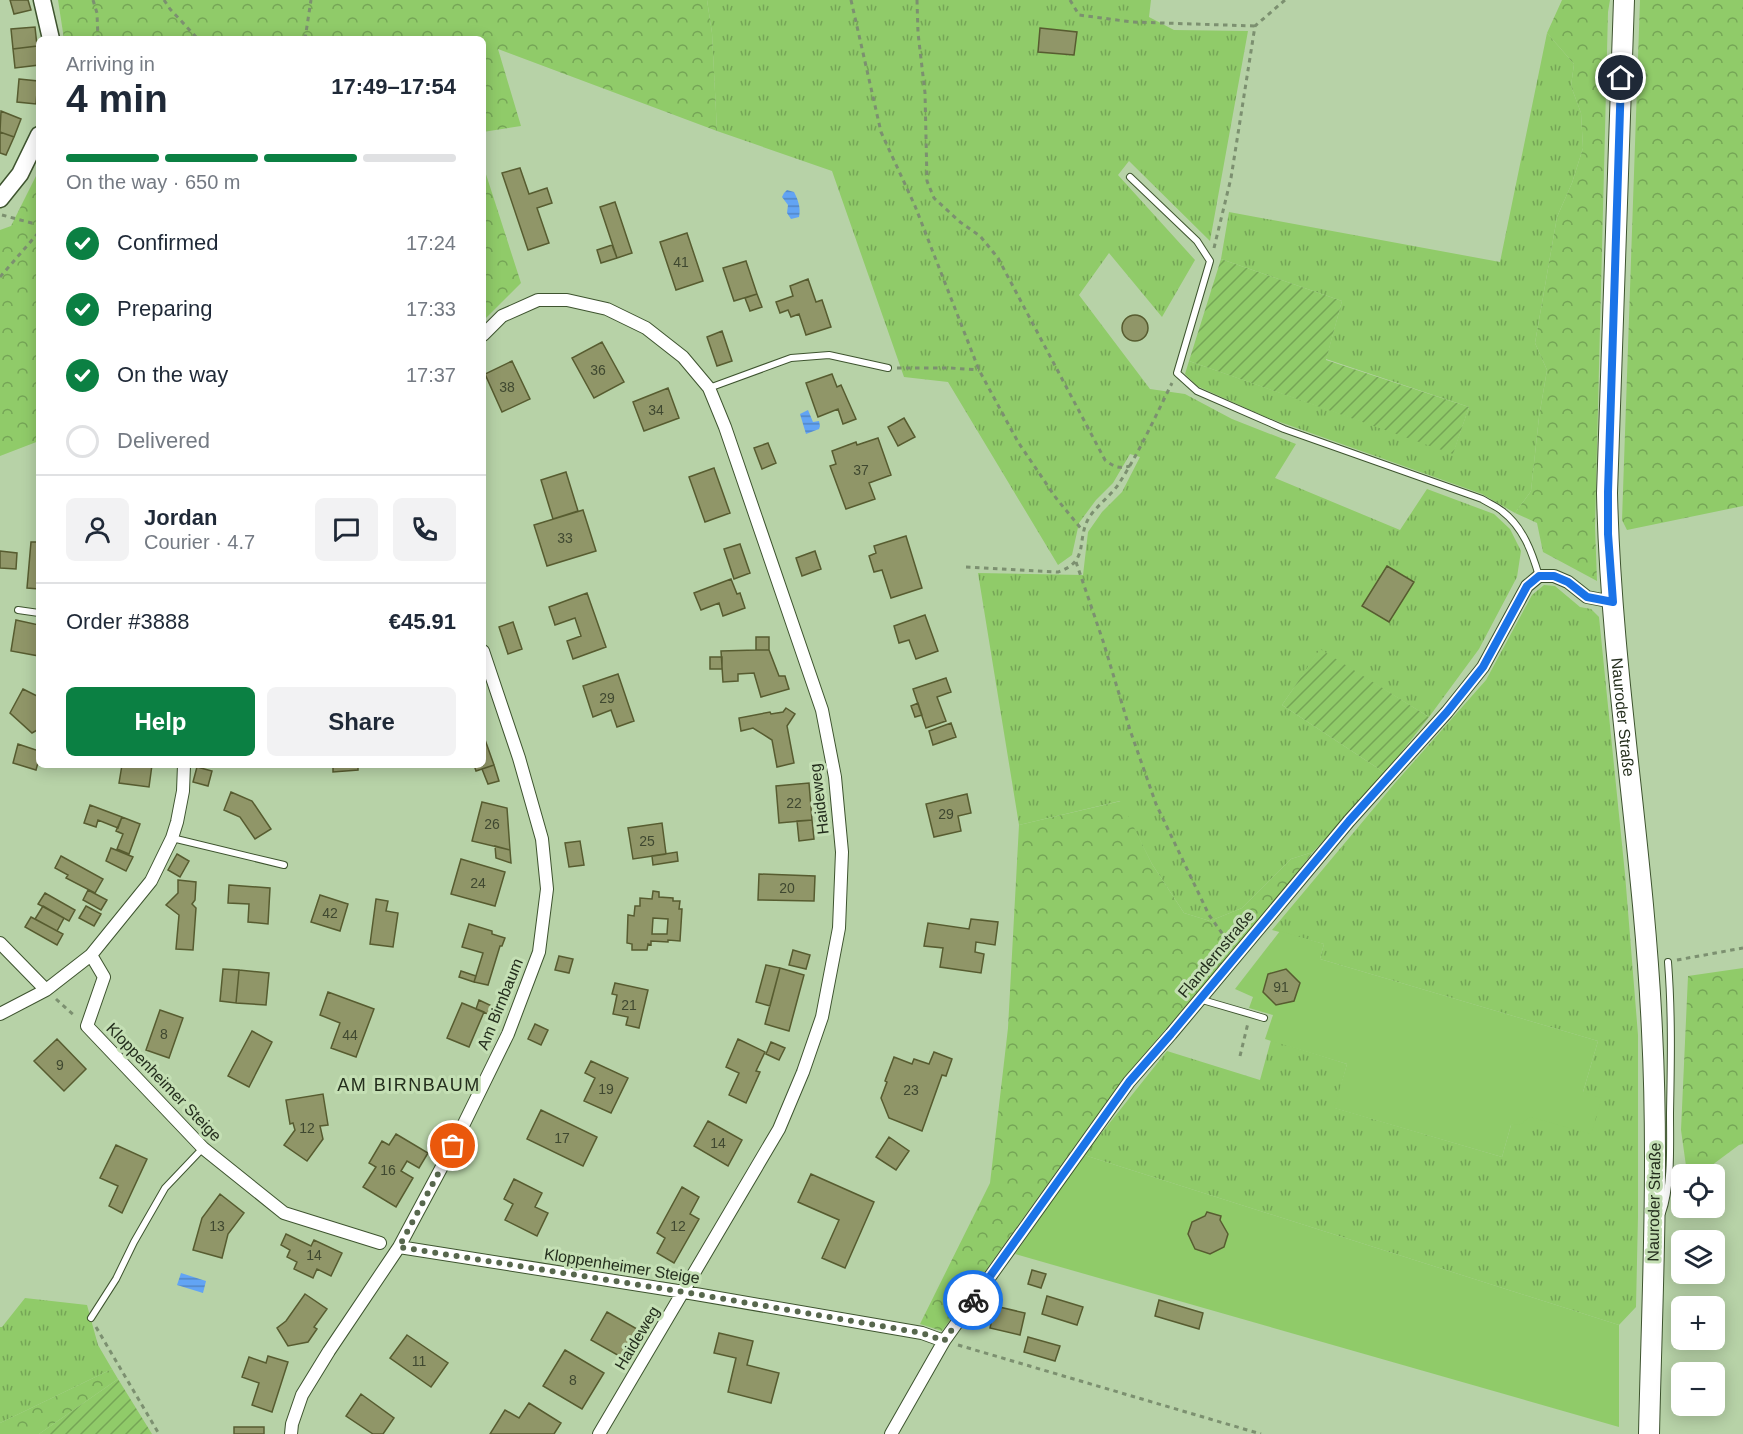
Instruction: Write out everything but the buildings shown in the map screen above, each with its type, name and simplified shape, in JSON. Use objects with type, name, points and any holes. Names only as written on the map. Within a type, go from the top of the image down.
[{"type":"main road","points":[[42,0],[50,36]]},
{"type":"main road","name":"Nauroder Straße","points":[[1624,0],[1608,534],[1653,1031],[1655,1137],[1649,1434]]},
{"type":"main road","points":[[0,199],[20,174],[36,142]]},
{"type":"street","name":"Haideweg","points":[[486,332],[502,316],[538,300],[567,300],[607,309],[646,328],[683,357],[709,388],[725,427],[822,710],[835,777],[842,852],[839,928],[822,1017],[803,1072],[779,1129],[599,1434]]},
{"type":"street","points":[[1539,576],[1554,576],[1568,582],[1587,597],[1613,602]]},
{"type":"street","name":"Flandernstraße","points":[[891,1434],[944,1341],[1129,1082],[1349,821],[1447,712],[1483,667],[1527,586],[1539,576]]},
{"type":"street","name":"Am Birnbaum","points":[[291,1434],[302,1395],[399,1247],[453,1146],[508,1034],[539,952],[547,889],[542,840],[519,758],[486,660]]},
{"type":"street","points":[[0,1014],[46,990],[91,955],[151,881],[177,822],[183,791],[184,768]]},
{"type":"street","points":[[0,943],[46,990]]},
{"type":"street","name":"Kloppenheimer Steige","points":[[91,955],[104,977],[87,1026],[203,1149],[284,1213],[380,1243]]},
{"type":"street","name":"Kloppenheimer Steige","points":[[399,1247],[684,1292],[922,1333],[944,1341]]},
{"type":"lane","points":[[1130,177],[1197,242],[1210,261],[1177,373],[1197,391],[1284,429],[1482,499],[1502,511],[1518,528],[1530,548],[1539,576]]},
{"type":"lane","points":[[709,388],[792,358],[829,356],[888,368]]},
{"type":"lane","points":[[18,610],[36,613]]},
{"type":"lane","points":[[171,838],[284,865]]},
{"type":"lane","points":[[1654,1237],[1668,1199],[1671,1017],[1668,962]]},
{"type":"lane","points":[[1199,999],[1264,1018]]},
{"type":"lane","points":[[91,1318],[116,1279],[165,1188],[203,1149]]},
{"type":"path","points":[[93,0],[97,13],[98,36]]},
{"type":"path","points":[[164,0],[195,36]]},
{"type":"path","points":[[305,36],[311,0]]},
{"type":"path","points":[[851,0],[882,132],[915,206],[979,370],[1018,442],[1056,498],[1083,531]]},
{"type":"path","points":[[917,0],[918,33],[925,93],[927,181],[934,198],[960,222],[980,236],[998,258],[1105,460],[1113,466],[1122,468],[1130,465]]},
{"type":"path","points":[[1070,0],[1079,15],[1132,22],[1255,26]]},
{"type":"path","points":[[1210,261],[1231,178],[1255,26],[1285,0]]},
{"type":"path","points":[[0,214],[36,224]]},
{"type":"path","points":[[0,277],[36,235]]},
{"type":"path","points":[[888,368],[979,370]]},
{"type":"path","points":[[966,567],[1058,572],[1076,562],[1080,554],[1083,531],[1090,515],[1111,493],[1130,465],[1177,373]]},
{"type":"path","points":[[1076,562],[1156,804],[1209,915],[1237,955]]},
{"type":"path","points":[[1668,962],[1743,948]]},
{"type":"path","points":[[46,990],[87,1026]]},
{"type":"path","points":[[1240,1056],[1251,1015]]},
{"type":"path","points":[[91,1318],[159,1434]]},
{"type":"path","points":[[944,1341],[1261,1434]]},
{"type":"green space","points":[[58,0],[707,0],[712,33],[717,131],[498,49],[521,126],[486,132],[486,36],[64,36]]},
{"type":"green space","points":[[707,0],[1151,0],[1149,17],[1174,30],[1248,31],[1210,241],[1129,161],[1118,175],[1195,260],[1162,317],[1109,253],[1079,295],[1150,389],[1185,394],[1232,419],[1296,444],[1275,478],[1400,530],[1427,489],[1494,514],[1510,529],[1521,551],[1517,577],[1479,649],[1429,717],[1320,650],[1282,705],[1385,773],[1313,852],[1291,859],[1242,908],[1210,921],[1184,913],[1152,864],[1120,801],[1019,825],[978,573],[1083,575],[1088,532],[1102,512],[1122,492],[1140,457],[1130,454],[1113,483],[1096,500],[1079,523],[1072,555],[1058,565],[948,382],[904,377],[832,171],[717,131],[712,33]]},
{"type":"green space","points":[[1562,0],[1610,0],[1595,526],[1597,581],[1543,552],[1537,523],[1515,513],[1531,491],[1547,370],[1535,343],[1557,217],[1572,183],[1583,148],[1581,113],[1571,86],[1574,64],[1547,33]]},
{"type":"green space","points":[[1640,0],[1743,0],[1743,506],[1627,530],[1622,520]]},
{"type":"green space","points":[[1547,33],[1574,64],[1571,86],[1581,113],[1583,148],[1572,183],[1557,217],[1535,343],[1547,370],[1531,491],[1515,513],[1482,494],[1266,417],[1197,386],[1185,374],[1189,361],[1453,453],[1469,407],[1326,359],[1342,301],[1221,259],[1229,212],[1500,262]]},
{"type":"green space","points":[[486,174],[521,283],[486,318]]},
{"type":"green space","points":[[36,176],[36,442],[0,456],[0,230],[11,226]]},
{"type":"green space","points":[[1221,259],[1342,301],[1326,360],[1469,407],[1453,454],[1189,361]]},
{"type":"green space","points":[[1544,585],[1555,586],[1580,607],[1591,609],[1599,617],[1625,874],[1638,1035],[1636,1307],[1619,1325],[1084,1155],[1167,1051],[1260,1080],[1271,1040],[1347,1064],[1335,1108],[1502,1157],[1511,1125],[1583,1092],[1598,1041],[1320,959],[1324,944],[1272,930],[1395,783],[1486,680],[1532,595]]},
{"type":"green space","points":[[1320,649],[1429,717],[1385,773],[1282,705]]},
{"type":"green space","points":[[1121,801],[1152,864],[1184,913],[1210,921],[1242,908],[1291,859],[1313,852],[1266,912],[1123,1079],[942,1331],[920,1324],[990,1183],[1008,1028],[1019,825]]},
{"type":"green space","points":[[1280,931],[1324,944],[1320,959],[1598,1041],[1583,1092],[1602,1098],[1591,1134],[1530,1117],[1521,1124],[1511,1125],[1502,1157],[1334,1108],[1347,1064],[1265,1039],[1273,1015],[1249,1008],[1253,997],[1235,989]]},
{"type":"green space","points":[[1743,968],[1743,1144],[1713,1164],[1686,1164],[1681,1130],[1688,976]]},
{"type":"green space","points":[[1084,1155],[1619,1325],[1619,1427],[1015,1254]]},
{"type":"green space","points":[[25,1298],[87,1305],[98,1345],[112,1369],[0,1423],[0,1327]]},
{"type":"green space","points":[[112,1369],[118,1379],[39,1434],[0,1434],[0,1423]]},
{"type":"green space","points":[[118,1379],[152,1434],[39,1434]]},
{"type":"water","points":[[787,190],[794,192],[797,198],[799,217],[791,219],[787,213],[788,205],[782,197]]},
{"type":"water","points":[[808,410],[813,422],[819,421],[820,426],[819,429],[806,434],[800,414]]},
{"type":"water","points":[[181,1273],[206,1281],[203,1293],[177,1285]]},
{"type":"way so far","points":[[453,1146],[399,1247],[684,1292],[922,1333],[944,1341],[973,1300]]},
{"type":"district","name":"AM BIRNBAUM","points":[[409,1085]]},
{"type":"route","points":[[973,1300],[1129,1082],[1349,821],[1447,712],[1483,667],[1527,586],[1539,576],[1554,576],[1568,582],[1587,597],[1613,602],[1608,534],[1608,492],[1621,78]]}]
